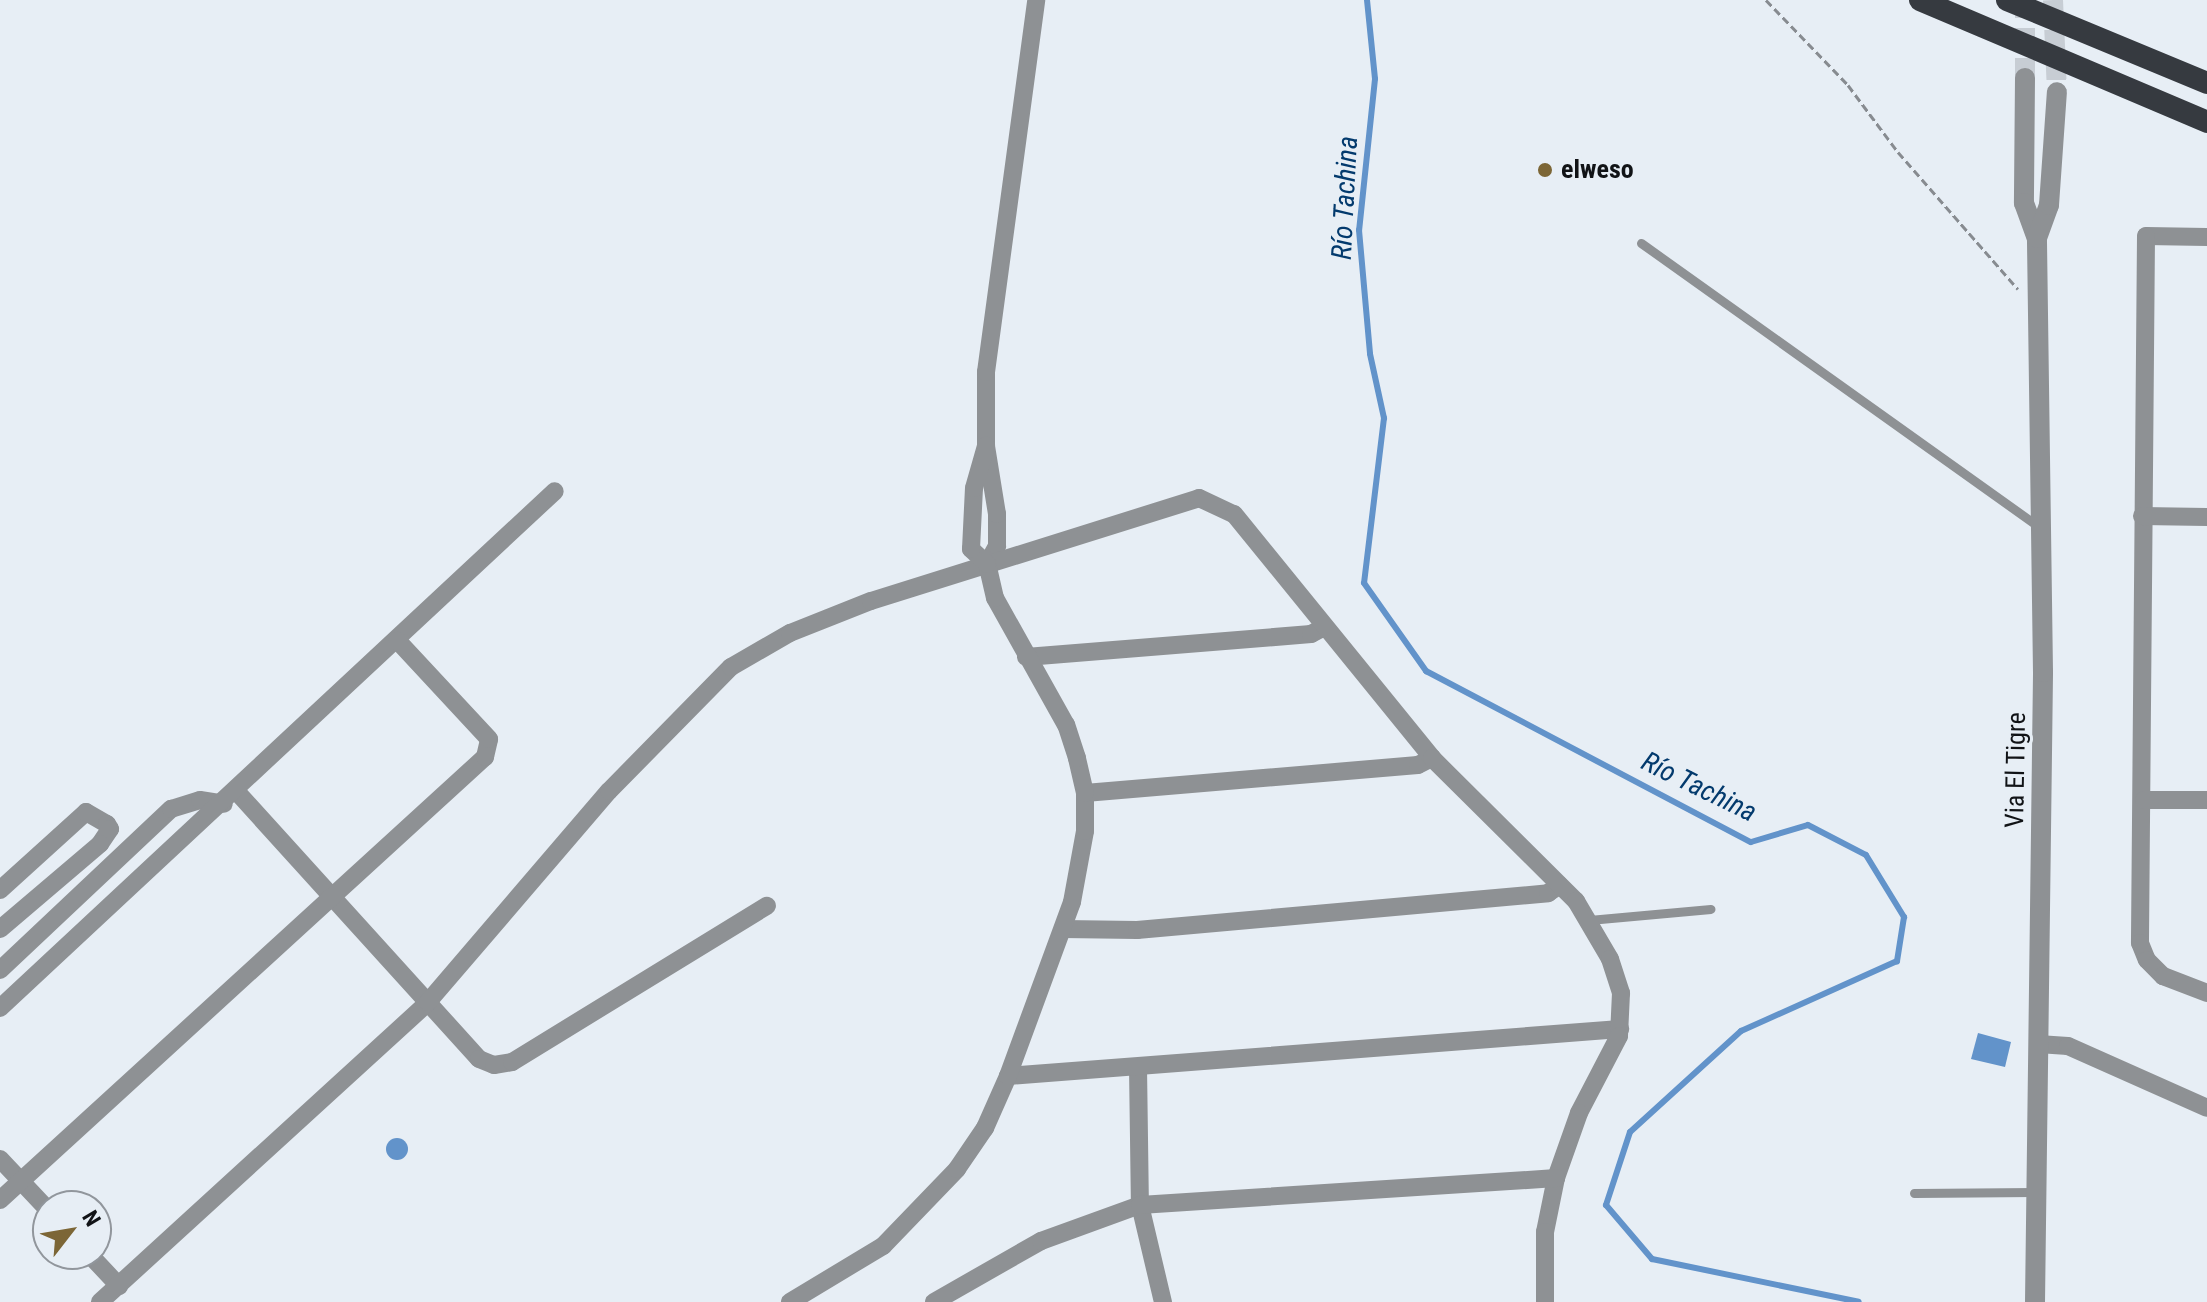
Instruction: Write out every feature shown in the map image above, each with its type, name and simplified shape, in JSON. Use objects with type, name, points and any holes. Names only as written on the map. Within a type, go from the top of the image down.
[{"type":"highway","points":[[1920,0],[2207,122]]},
{"type":"highway","points":[[2007,0],[2207,83]]},
{"type":"street","points":[[987,564],[997,546],[997,514],[986,446],[986,372],[1036,0]]},
{"type":"street","name":"Via El Tigre","points":[[2025,78],[2024,203],[2037,238],[2041,528],[2035,1302]]},
{"type":"street","name":"Via El Tigre","points":[[2037,238],[2049,205],[2057,92]]},
{"type":"street","points":[[2207,237],[2146,236],[2142,516],[2142,952],[2163,976],[2207,993]]},
{"type":"street","points":[[790,1302],[844,1274],[921,1212],[985,1128],[1008,1076],[1063,929],[1080,866],[1085,793],[1066,725],[995,598],[987,564],[971,549],[974,488],[986,446]]},
{"type":"street","points":[[0,1008],[230,798],[555,491]]},
{"type":"street","points":[[100,1302],[428,1002],[609,791],[731,667],[790,633],[1183,500],[1207,499],[1234,514],[1432,758],[1560,885],[1589,920],[1618,979],[1620,1029],[1607,1065],[1575,1121],[1556,1178],[1545,1232],[1545,1302]]},
{"type":"street","points":[[2142,516],[2207,517]]},
{"type":"street","points":[[1026,657],[1311,634],[1324,627]]},
{"type":"street","points":[[0,1200],[489,749],[489,739],[398,641]]},
{"type":"street","points":[[1085,793],[1418,765],[1432,758]]},
{"type":"street","points":[[0,970],[171,809],[200,800],[230,798],[329,897],[479,1059],[494,1065],[512,1062],[767,906]]},
{"type":"street","points":[[2144,800],[2207,800]]},
{"type":"street","points":[[0,890],[86,812],[110,829],[100,844],[0,929]]},
{"type":"street","points":[[1063,929],[1137,930],[1548,893],[1560,885]]},
{"type":"street","points":[[1008,1076],[1620,1029]]},
{"type":"street","points":[[2038,1044],[2068,1046],[2207,1108]]},
{"type":"street","points":[[1138,1067],[1140,1205],[1163,1302]]},
{"type":"street","points":[[0,1159],[32,1193]]},
{"type":"street","points":[[934,1302],[1041,1241],[1140,1205],[1556,1178]]},
{"type":"street","points":[[104,1270],[119,1286]]},
{"type":"lane","points":[[1641,243],[2041,528]]},
{"type":"lane","points":[[1589,920],[1711,909]]},
{"type":"lane","points":[[1914,1193],[2038,1192]]},
{"type":"path","points":[[1766,0],[1848,85],[1898,152],[2038,313]]},
{"type":"water","points":[[1978,1033],[2011,1042],[2005,1067],[1971,1059]]},
{"type":"water","points":[[397,1138],[405,1141],[408,1149],[405,1157],[397,1160],[389,1157],[386,1149],[389,1141]]},
{"type":"waterway","name":"Río Tachina","points":[[1367,0],[1375,79],[1359,230],[1370,354],[1384,418],[1364,583],[1426,671],[1751,842],[1808,825],[1866,855],[1904,917],[1897,961],[1741,1031],[1630,1132],[1606,1205],[1652,1259],[1859,1302]]},
{"type":"tunnel","points":[[2025,0],[2025,78]]},
{"type":"tunnel","points":[[2053,0],[2057,92]]},
{"type":"place","name":"elweso","points":[[1545,170]]}]
